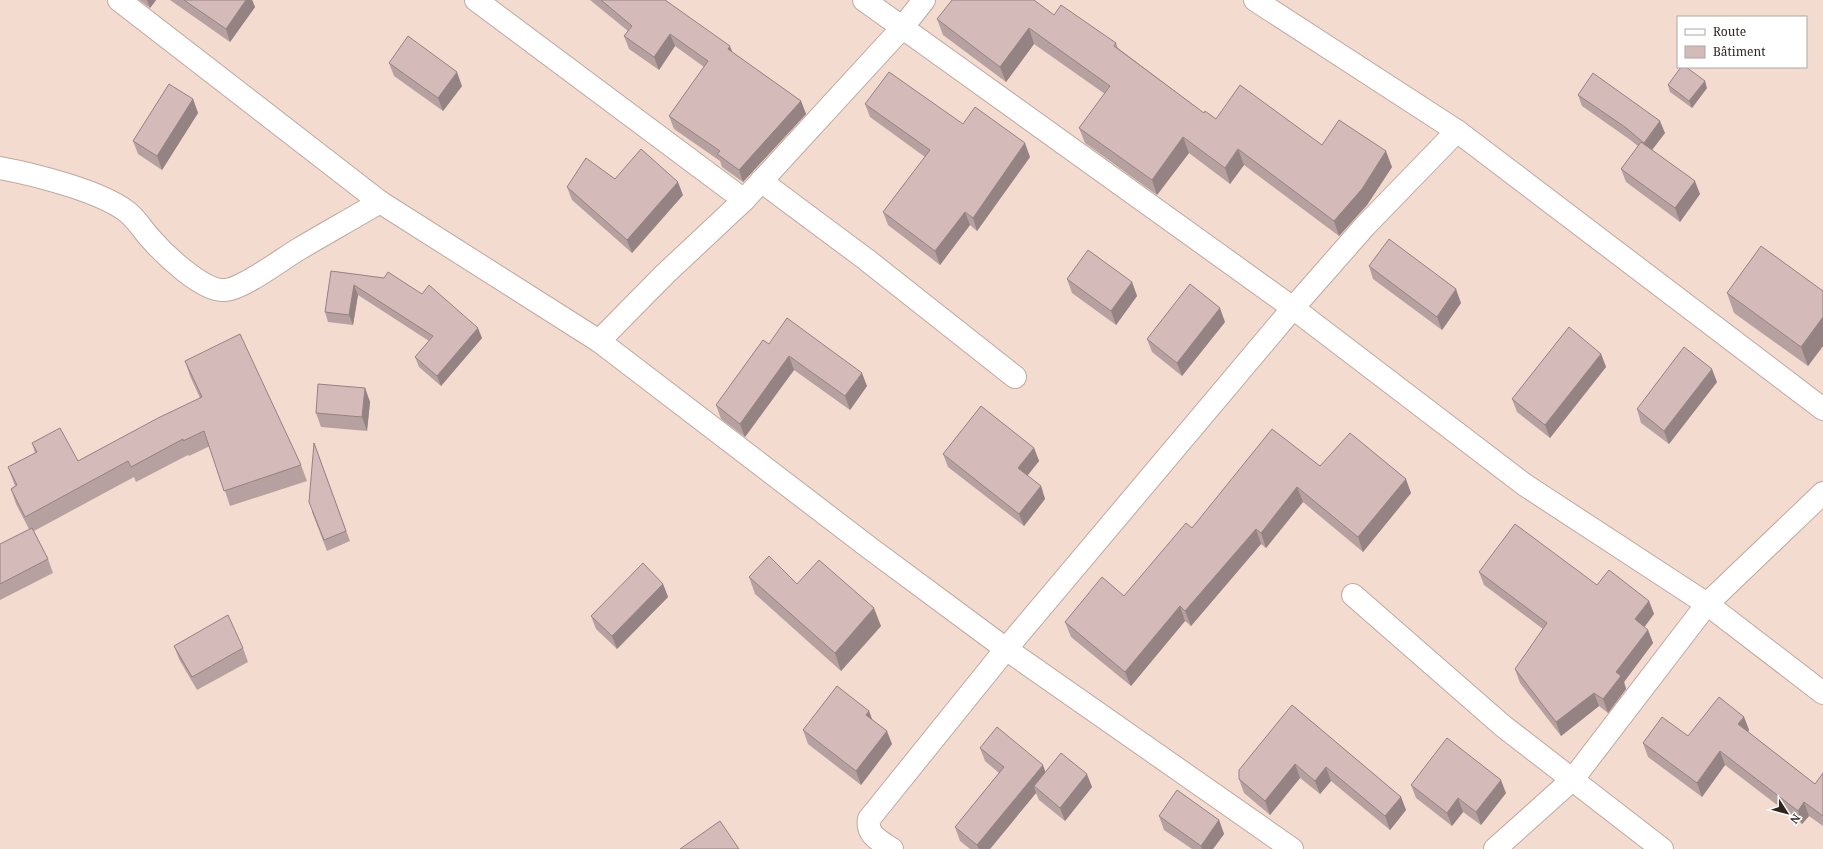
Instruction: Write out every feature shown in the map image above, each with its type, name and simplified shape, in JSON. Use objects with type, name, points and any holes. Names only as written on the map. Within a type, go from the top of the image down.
[{"type":"street","points":[[119,0],[380,202],[599,341],[871,549],[1006,649],[1292,849]]},
{"type":"street","points":[[476,0],[744,200]]},
{"type":"street","points":[[864,0],[1293,308],[1525,485],[1707,604],[1823,693]]},
{"type":"street","points":[[599,341],[664,274],[744,200],[902,28],[924,0]]},
{"type":"street","points":[[1255,0],[1457,131],[1823,409]]},
{"type":"street","points":[[892,849],[870,833],[868,825],[869,819],[1006,649],[1293,308],[1365,226],[1457,131]]},
{"type":"street","points":[[0,168],[26,173],[98,196],[126,211],[154,243],[189,275],[207,285],[225,290],[249,281],[298,249],[380,202]]},
{"type":"street","points":[[761,181],[866,260],[1015,377]]},
{"type":"street","points":[[1495,849],[1573,779],[1707,604],[1823,493]]},
{"type":"street","points":[[1352,595],[1503,726],[1662,849]]},
{"type":"building","points":[[184,0],[246,0],[226,29]]},
{"type":"building","points":[[601,0],[665,0],[730,46],[728,49],[801,101],[739,170],[717,154],[720,151],[669,116],[708,61],[670,34],[654,57],[624,36],[632,26]]},
{"type":"building","points":[[952,0],[1034,0],[1054,15],[1061,5],[1116,43],[1114,46],[1204,113],[1205,111],[1216,119],[1240,85],[1322,145],[1339,120],[1386,151],[1362,189],[1334,221],[1238,149],[1225,168],[1183,137],[1152,180],[1079,128],[1110,86],[1029,28],[1000,67],[937,19]]},
{"type":"building","points":[[408,36],[457,72],[438,98],[389,63]]},
{"type":"building","points":[[1680,68],[1687,68],[1705,81],[1689,101],[1668,85]]},
{"type":"building","points":[[889,72],[963,124],[975,107],[1025,143],[973,218],[965,212],[935,251],[883,212],[930,150],[865,104]]},
{"type":"building","points":[[1593,73],[1660,121],[1644,143],[1625,127],[1578,95]]},
{"type":"building","points":[[169,84],[193,99],[157,156],[133,141]]},
{"type":"building","points":[[1641,142],[1695,181],[1675,208],[1621,169]]},
{"type":"building","points":[[641,149],[678,182],[627,240],[567,187],[586,158],[615,179]]},
{"type":"building","points":[[1389,239],[1456,289],[1437,317],[1369,266]]},
{"type":"building","points":[[1761,246],[1823,291],[1823,317],[1801,347],[1727,293]]},
{"type":"building","points":[[1088,250],[1132,282],[1111,311],[1067,279]]},
{"type":"building","points":[[331,271],[384,278],[388,272],[422,294],[429,285],[478,328],[437,376],[415,357],[433,336],[354,285],[349,315],[325,312]]},
{"type":"building","points":[[1190,284],[1220,308],[1177,363],[1147,339]]},
{"type":"building","points":[[787,318],[862,373],[845,396],[789,356],[740,424],[716,405],[763,340],[769,344]]},
{"type":"building","points":[[1569,327],[1601,354],[1545,425],[1512,399]]},
{"type":"building","points":[[240,334],[301,465],[224,491],[204,431],[183,441],[183,439],[131,467],[128,461],[25,517],[11,489],[17,485],[8,467],[37,452],[32,443],[60,428],[78,461],[158,418],[202,397],[185,361]]},
{"type":"building","points":[[1684,347],[1712,369],[1664,431],[1637,409]]},
{"type":"building","points":[[318,384],[365,388],[362,417],[316,413]]},
{"type":"building","points":[[981,406],[1034,448],[1018,468],[1041,486],[1019,514],[943,454]]},
{"type":"building","points":[[1272,429],[1320,466],[1350,433],[1406,479],[1358,537],[1297,487],[1261,533],[1256,529],[1185,611],[1180,606],[1125,672],[1065,622],[1102,577],[1124,596],[1186,523],[1192,528]]},
{"type":"building","points":[[314,443],[346,531],[324,540],[309,502]]},
{"type":"building","points":[[1515,524],[1597,585],[1609,570],[1649,601],[1635,619],[1648,630],[1616,672],[1621,676],[1603,699],[1594,693],[1556,722],[1515,669],[1547,623],[1479,572]]},
{"type":"building","points":[[32,528],[48,559],[0,584],[0,544]]},
{"type":"building","points":[[769,556],[797,584],[819,560],[874,608],[835,653],[749,577]]},
{"type":"building","points":[[643,563],[663,584],[612,636],[591,616]]},
{"type":"building","points":[[228,615],[243,648],[192,677],[174,646]]},
{"type":"building","points":[[837,686],[869,711],[866,715],[887,731],[856,771],[803,730]]},
{"type":"building","points":[[1719,697],[1744,717],[1738,724],[1815,784],[1823,773],[1823,816],[1804,802],[1798,811],[1720,751],[1697,783],[1643,743],[1662,717],[1688,736]]},
{"type":"building","points":[[1292,705],[1401,797],[1385,816],[1326,767],[1315,781],[1295,764],[1265,801],[1239,779],[1239,770]]},
{"type":"building","points":[[997,727],[1043,765],[977,845],[955,827],[1004,767],[980,748]]},
{"type":"building","points":[[1447,738],[1501,780],[1476,812],[1458,798],[1447,813],[1411,785]]},
{"type":"building","points":[[1061,753],[1087,774],[1060,808],[1034,786]]},
{"type":"building","points":[[1177,790],[1219,820],[1201,846],[1159,816]]},
{"type":"building","points":[[720,821],[739,849],[680,849]]}]
